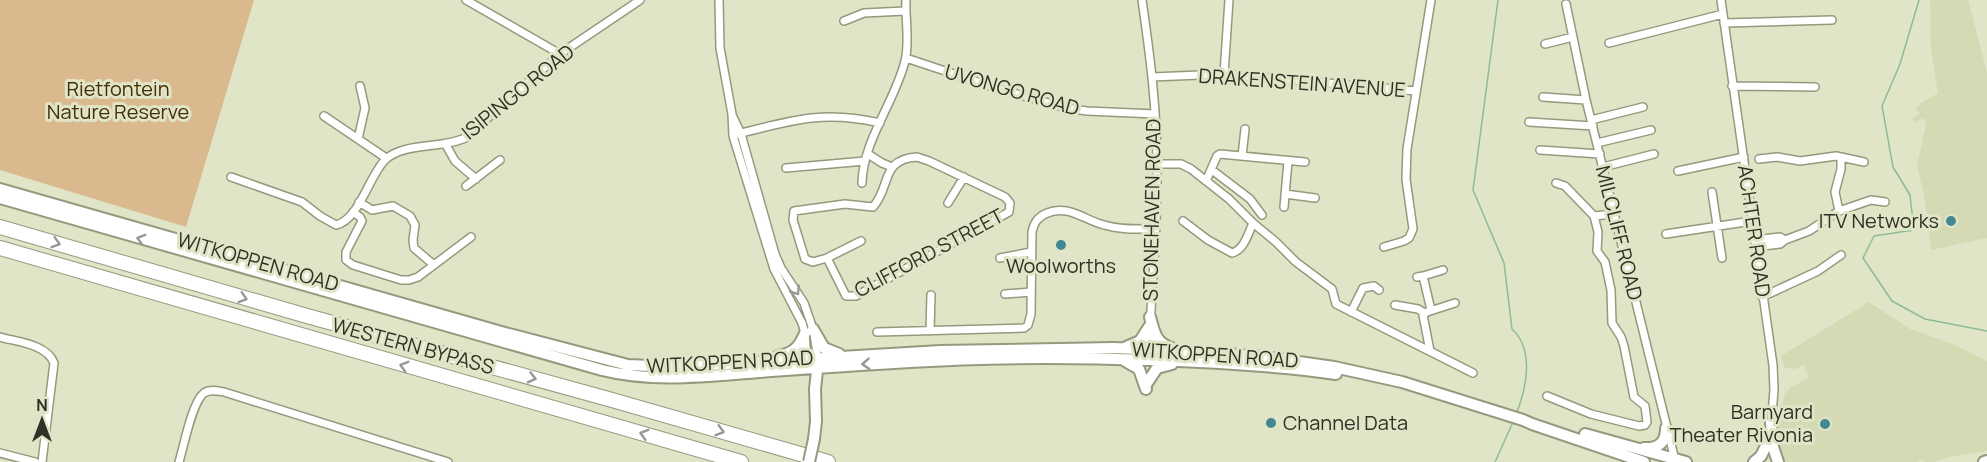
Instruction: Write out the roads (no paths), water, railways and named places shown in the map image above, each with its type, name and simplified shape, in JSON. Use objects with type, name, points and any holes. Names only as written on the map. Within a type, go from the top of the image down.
[{"type":"highway","name":"WESTERN BYPASS","points":[[0,227],[828,462]]},
{"type":"highway","name":"WESTERN BYPASS","points":[[0,248],[741,462]]},
{"type":"main road","name":"WITKOPPEN ROAD","points":[[0,189],[609,361],[637,366],[667,367],[745,362],[1104,358],[1149,355],[1309,362],[1375,375],[1409,385],[1521,419],[1644,462]]},
{"type":"main road","name":"WITKOPPEN ROAD","points":[[0,198],[610,372],[674,377],[813,363],[850,355],[983,350],[1114,348],[1149,355]]},
{"type":"main road","points":[[1114,348],[1138,343],[1150,322]]},
{"type":"main road","points":[[1150,322],[1160,343],[1188,356]]},
{"type":"main road","points":[[745,362],[792,352],[800,345],[809,331],[826,349],[834,353],[850,355]]},
{"type":"main road","points":[[1104,358],[1136,366],[1147,386],[1156,369],[1188,356]]},
{"type":"main road","points":[[809,462],[816,421],[813,363]]},
{"type":"main road","name":"WITKOPPEN ROAD","points":[[1521,419],[1534,420],[1679,461]]},
{"type":"main road","points":[[1772,423],[1773,447],[1778,462]]},
{"type":"main road","points":[[1614,443],[1657,447],[1664,441],[1666,428]]},
{"type":"main road","points":[[1754,462],[1761,456],[1767,444]]},
{"type":"street","points":[[466,0],[560,54]]},
{"type":"street","name":"ISIPINGO ROAD","points":[[386,158],[403,150],[457,142],[474,132],[560,54],[640,0]]},
{"type":"street","points":[[719,0],[720,48],[732,114],[733,136],[774,268],[809,331]]},
{"type":"street","points":[[862,183],[862,171],[906,58],[908,37],[906,0]]},
{"type":"street","name":"STONEHAVEN ROAD","points":[[1142,0],[1152,77],[1157,164],[1149,355]]},
{"type":"street","points":[[1224,74],[1229,0]]},
{"type":"street","points":[[1384,248],[1409,238],[1413,229],[1406,165],[1431,0]]},
{"type":"street","name":"ACHTER ROAD","points":[[1721,0],[1774,378],[1772,423],[1764,462]]},
{"type":"street","name":"MILCLIFF ROAD","points":[[1566,4],[1586,100],[1666,428],[1679,461]]},
{"type":"street","points":[[844,21],[864,13],[905,11]]},
{"type":"street","points":[[1609,43],[1723,14]]},
{"type":"street","points":[[1724,22],[1832,20]]},
{"type":"street","points":[[1545,44],[1573,37]]},
{"type":"street","name":"UVONGO ROAD","points":[[906,58],[1014,94],[1065,108],[1155,114]]},
{"type":"street","name":"DRAKENSTEIN AVENUE","points":[[1152,77],[1224,74],[1416,91]]},
{"type":"street","points":[[358,139],[365,108],[360,86]]},
{"type":"street","points":[[1732,86],[1815,87]]},
{"type":"street","points":[[1543,97],[1586,100]]},
{"type":"street","points":[[1529,122],[1592,123],[1643,107]]},
{"type":"street","points":[[732,114],[741,134],[775,254],[781,268],[804,303],[813,363]]},
{"type":"street","points":[[231,177],[302,201],[320,216],[336,225],[346,221],[386,158],[324,116]]},
{"type":"street","points":[[733,136],[776,123],[814,117],[853,118],[880,123]]},
{"type":"street","points":[[1242,156],[1245,129]]},
{"type":"street","points":[[1597,143],[1651,130]]},
{"type":"street","points":[[446,145],[455,161],[476,179]]},
{"type":"street","points":[[1540,150],[1600,154]]},
{"type":"street","points":[[1206,181],[1216,156],[1220,154],[1305,162]]},
{"type":"street","points":[[1603,167],[1654,154]]},
{"type":"street","points":[[786,168],[867,157],[892,167],[873,207],[845,204],[794,211],[793,220],[804,259],[813,262],[827,258],[861,241]]},
{"type":"street","name":"CLIFFORD STREET","points":[[827,258],[843,293],[849,297],[856,296],[1009,212],[1010,203],[1005,197],[929,161],[917,157],[892,167]]},
{"type":"street","points":[[1678,171],[1744,157]]},
{"type":"street","points":[[1759,159],[1777,157],[1800,161],[1841,157],[1864,162]]},
{"type":"street","points":[[1839,211],[1835,192],[1841,169],[1841,157]]},
{"type":"street","points":[[466,186],[500,160]]},
{"type":"street","points":[[1284,207],[1288,160]]},
{"type":"street","points":[[1157,164],[1186,166],[1206,181],[1229,199],[1296,262],[1330,287],[1333,290],[1336,304],[1473,373]]},
{"type":"street","points":[[1212,170],[1250,199],[1262,215]]},
{"type":"street","points":[[948,203],[964,177]]},
{"type":"street","points":[[1547,396],[1591,414],[1640,426],[1647,422],[1645,406],[1634,397],[1621,337],[1612,323],[1611,290],[1605,262],[1597,251],[1598,232],[1594,216],[1565,186],[1556,183]]},
{"type":"street","points":[[1712,192],[1722,258]]},
{"type":"street","points":[[1285,194],[1315,198]]},
{"type":"street","points":[[1755,243],[1780,244],[1809,231],[1839,211],[1874,199],[1885,202]]},
{"type":"street","points":[[359,202],[372,210],[389,206],[396,207],[410,216],[414,222],[414,248],[434,265]]},
{"type":"street","points":[[878,332],[1024,328],[1031,319],[1032,232],[1036,220],[1053,211],[1070,211],[1093,222],[1113,227],[1156,229]]},
{"type":"street","points":[[353,212],[362,221],[346,252],[346,260],[405,280],[418,277],[471,237]]},
{"type":"street","points":[[1594,216],[1614,214]]},
{"type":"street","points":[[1183,221],[1208,240],[1232,253],[1237,252],[1242,246],[1253,223]]},
{"type":"street","points":[[1666,234],[1752,221]]},
{"type":"street","points":[[1000,258],[1031,252]]},
{"type":"street","points":[[1762,297],[1818,271],[1841,255]]},
{"type":"street","points":[[1428,312],[1420,276],[1443,270]]},
{"type":"street","points":[[1352,312],[1363,288],[1374,286],[1379,291]]},
{"type":"street","points":[[1005,294],[1031,292]]},
{"type":"street","points":[[930,331],[931,295]]},
{"type":"street","points":[[1430,351],[1422,317],[1428,312],[1455,303]]},
{"type":"street","points":[[1395,304],[1428,312]]},
{"type":"street","points":[[0,337],[41,349],[50,355],[54,367],[42,462]]},
{"type":"street","points":[[179,462],[196,404],[204,393],[213,390],[448,462]]},
{"type":"street","points":[[0,453],[35,462]]},
{"type":"waterway","points":[[1498,0],[1473,190],[1504,263],[1512,329],[1519,337],[1526,357],[1526,380],[1517,412]]},
{"type":"waterway","points":[[1919,0],[1900,64],[1882,106],[1893,167],[1910,195],[1914,230],[1874,236],[1863,258],[1892,301],[1925,319],[1987,331]]},
{"type":"waterway","points":[[1495,462],[1513,422]]},
{"type":"place","name":"ITV Networks","points":[[1951,221]]},
{"type":"place","name":"Woolworths","points":[[1061,245]]},
{"type":"place","name":"Channel Data","points":[[1271,423]]},
{"type":"place","name":"Barnyard Theater Rivonia","points":[[1825,424]]},
{"type":"park label","name":"Rietfontein Nature Reserve","points":[[118,100]]}]
